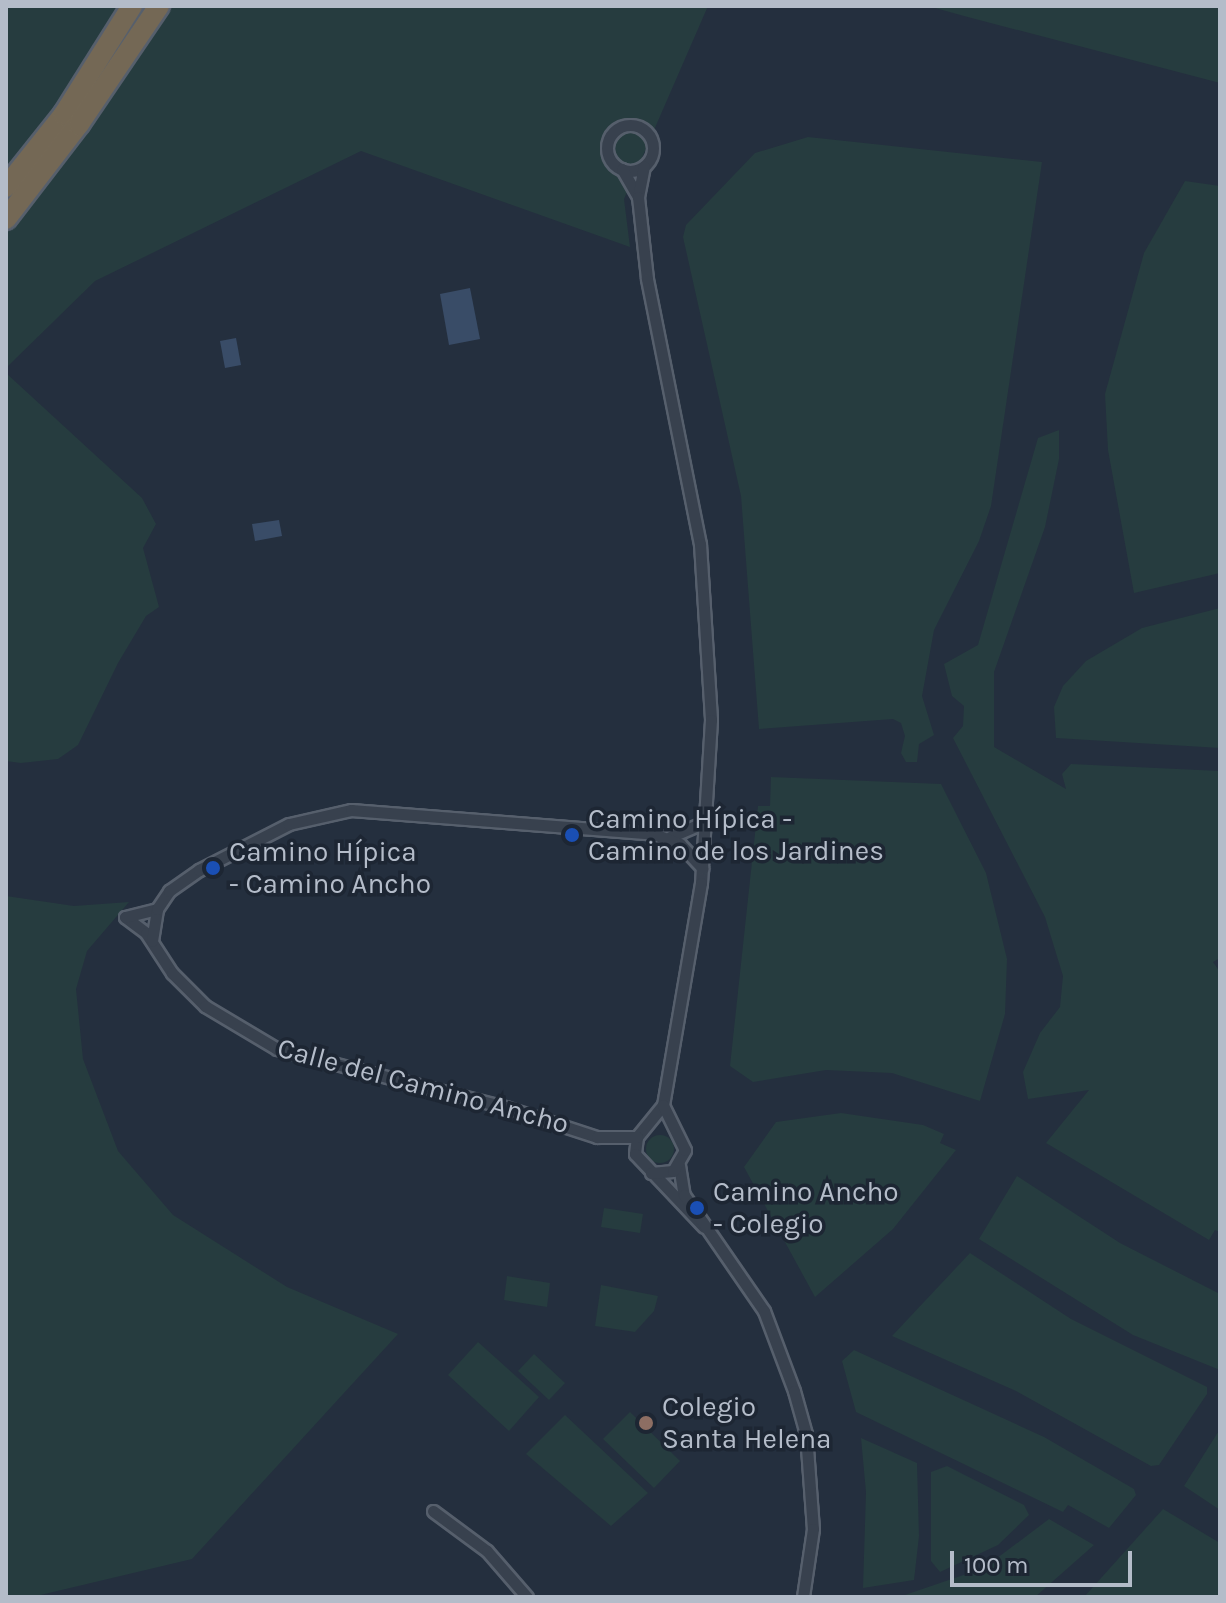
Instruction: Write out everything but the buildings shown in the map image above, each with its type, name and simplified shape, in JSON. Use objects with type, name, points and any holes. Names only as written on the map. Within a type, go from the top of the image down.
[{"type":"highway","points":[[6,219],[79,124],[159,6]]},
{"type":"highway","points":[[6,164],[40,130],[128,13]]},
{"type":"highway","points":[[6,187],[64,114],[128,13]]},
{"type":"street","points":[[638,197],[622,169],[612,162],[607,143],[618,128],[631,125],[651,138],[653,151],[644,167],[638,197],[647,279],[700,544],[710,663],[707,821],[702,868],[663,1105],[637,1137],[638,1162],[704,1227]]},
{"type":"street","points":[[622,169],[644,167]]},
{"type":"street","points":[[152,941],[157,909],[169,891],[248,841],[289,824],[351,810],[670,837],[707,821]]},
{"type":"street","points":[[670,837],[702,868]]},
{"type":"street","name":"Calle del Camino Ancho","points":[[157,909],[125,917],[152,941],[172,973],[205,1006],[277,1049],[505,1107],[597,1137],[637,1137]]},
{"type":"street","points":[[663,1105],[685,1150],[679,1165],[684,1195],[764,1311],[806,1434],[813,1529],[803,1597]]},
{"type":"street","points":[[649,1126],[674,1128]]},
{"type":"street","points":[[650,1172],[666,1173],[679,1165]]},
{"type":"street","points":[[433,1511],[487,1551],[527,1597]]},
{"type":"green space","points":[[6,6],[708,6],[624,199],[630,247],[361,151],[95,281],[6,368]]},
{"type":"green space","points":[[928,6],[1220,6],[1220,83],[964,16]]},
{"type":"green space","points":[[808,137],[1042,162],[991,506],[979,541],[934,630],[922,696],[934,735],[919,744],[917,762],[906,762],[901,753],[905,736],[901,723],[893,719],[759,729],[741,496],[683,237],[686,225],[755,153]]},
{"type":"green space","points":[[1185,181],[1220,186],[1220,573],[1134,593],[1108,450],[1105,394],[1144,253]]},
{"type":"green space","points":[[6,373],[142,498],[156,524],[143,548],[159,607],[146,616],[118,663],[78,745],[58,759],[21,763],[6,761]]},
{"type":"green space","points":[[1059,430],[1059,459],[1045,527],[994,672],[994,747],[1066,789],[1062,774],[1071,764],[1220,771],[1220,958],[1213,962],[1220,972],[1220,1232],[1215,1230],[1209,1240],[1046,1143],[1089,1090],[1028,1099],[1023,1072],[1040,1033],[1060,1007],[1063,976],[1045,917],[953,738],[963,726],[964,706],[952,696],[944,664],[978,645],[1038,438]]},
{"type":"green space","points":[[1220,608],[1220,748],[1056,738],[1054,707],[1063,686],[1086,661],[1142,628]]},
{"type":"green space","points":[[771,777],[941,784],[986,873],[1007,959],[1005,1014],[980,1101],[892,1073],[826,1070],[753,1082],[730,1066],[758,806],[770,806]]},
{"type":"green space","points":[[6,896],[74,906],[129,902],[87,951],[76,989],[83,1059],[118,1151],[173,1215],[287,1287],[398,1334],[192,1559],[32,1597],[6,1597]]},
{"type":"green space","points":[[841,1113],[923,1125],[944,1134],[940,1143],[956,1150],[893,1229],[815,1297],[744,1167],[776,1122]]},
{"type":"green space","points":[[660,1135],[670,1139],[674,1149],[670,1159],[660,1163],[650,1159],[646,1149],[650,1139]]},
{"type":"green space","points":[[1017,1176],[1120,1243],[1220,1294],[1220,1370],[1133,1335],[979,1239]]},
{"type":"green space","points":[[604,1208],[643,1214],[640,1233],[601,1227]]},
{"type":"green space","points":[[970,1253],[1071,1319],[1207,1387],[1207,1394],[1159,1465],[1151,1466],[1016,1391],[892,1336]]},
{"type":"green space","points":[[507,1276],[550,1283],[547,1307],[504,1300]]},
{"type":"green space","points":[[601,1285],[658,1296],[654,1311],[635,1332],[595,1326]]},
{"type":"green space","points":[[478,1342],[539,1397],[509,1431],[448,1375]]},
{"type":"green space","points":[[854,1350],[1044,1437],[1134,1489],[1136,1495],[1109,1528],[1068,1505],[1063,1512],[856,1412],[842,1361]]},
{"type":"green space","points":[[534,1354],[565,1383],[549,1400],[518,1371]]},
{"type":"green space","points":[[630,1412],[680,1461],[654,1488],[603,1439]]},
{"type":"green space","points":[[565,1415],[648,1493],[611,1526],[526,1454]]},
{"type":"green space","points":[[1220,1429],[1220,1510],[1184,1486]]},
{"type":"green space","points":[[861,1438],[917,1463],[919,1536],[914,1580],[863,1588],[866,1492]]},
{"type":"green space","points":[[947,1466],[1024,1505],[1029,1515],[998,1545],[940,1572],[931,1561],[931,1472]]},
{"type":"green space","points":[[1163,1509],[1220,1543],[1220,1597],[1084,1597]]},
{"type":"green space","points":[[1049,1519],[1094,1545],[1035,1597],[899,1597],[984,1568]]},
{"type":"water","points":[[470,288],[480,339],[449,345],[440,294]]},
{"type":"water","points":[[236,338],[241,365],[225,368],[220,341]]},
{"type":"water","points":[[279,520],[282,536],[255,541],[252,524]]},
{"type":"place","name":"Camino Hípica - Camino de los Jardines","points":[[572,835]]},
{"type":"place","name":"Camino Hípica - Camino Ancho","points":[[213,868]]},
{"type":"place","name":"Camino Ancho - Colegio","points":[[697,1208]]},
{"type":"place","name":"Colegio Santa Helena","points":[[646,1423]]}]
